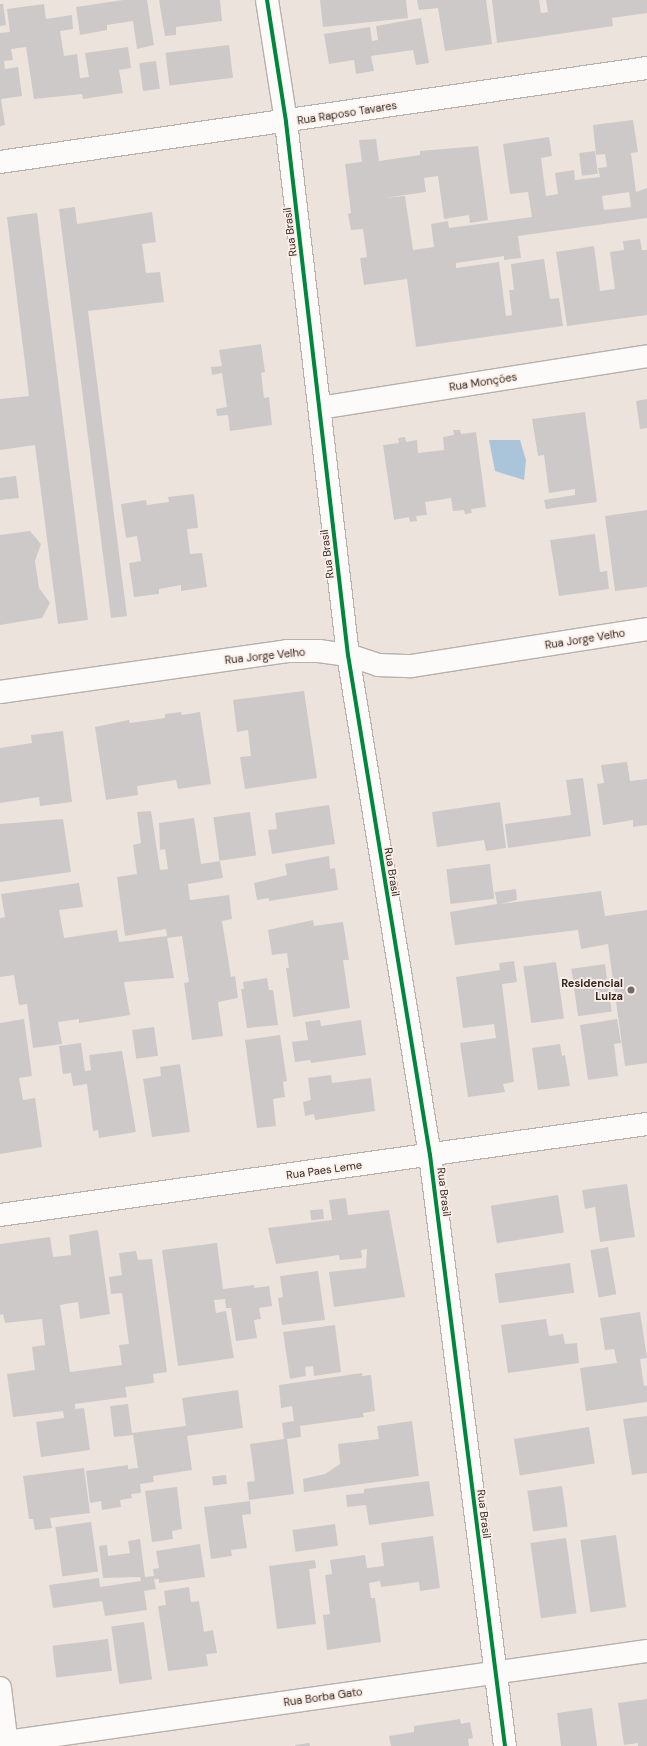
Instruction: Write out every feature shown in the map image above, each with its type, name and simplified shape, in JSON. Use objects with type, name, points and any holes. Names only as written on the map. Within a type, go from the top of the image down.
[{"type":"street","name":"Rua Brasil","points":[[268,0],[286,122],[348,655],[430,1155],[505,1746]]},
{"type":"street","name":"Rua Raposo Tavares","points":[[0,162],[286,122],[647,68]]},
{"type":"street","name":"Rua Monções","points":[[320,408],[647,356]]},
{"type":"street","name":"Rua Jorge Velho","points":[[0,692],[287,651],[348,655],[378,665],[412,666],[647,629]]},
{"type":"street","name":"Rua Paes Leme","points":[[0,1215],[647,1124]]},
{"type":"street","name":"Rua Borba Gato","points":[[4,1744],[647,1651]]},
{"type":"street","points":[[0,1688],[4,1744]]},
{"type":"water","points":[[489,440],[520,440],[526,460],[524,480],[495,471]]},
{"type":"building","points":[[123,0],[147,0],[154,45],[137,49],[133,21],[107,25],[107,30],[80,35],[76,7]]},
{"type":"building","points":[[159,0],[220,0],[222,21],[176,27],[176,35],[165,36]]},
{"type":"building","points":[[320,0],[406,0],[408,18],[323,27]]},
{"type":"building","points":[[417,0],[486,0],[492,44],[445,51],[438,8],[419,10]]},
{"type":"building","points":[[492,0],[539,0],[541,13],[548,12],[546,0],[647,0],[647,13],[612,18],[613,26],[497,43]]},
{"type":"building","points":[[0,4],[3,4],[6,25],[0,26]]},
{"type":"building","points":[[44,4],[46,19],[72,15],[73,29],[60,31],[64,56],[77,54],[80,78],[89,77],[85,53],[128,47],[131,68],[119,70],[123,93],[83,99],[82,94],[34,99],[26,47],[11,49],[13,60],[4,61],[5,69],[18,67],[22,96],[1,99],[5,125],[0,126],[0,33],[10,32],[7,9]]},
{"type":"building","points":[[421,18],[429,63],[416,65],[413,50],[371,56],[374,71],[356,74],[354,60],[329,64],[324,34],[370,27],[372,41],[378,40],[376,26]]},
{"type":"building","points":[[229,45],[233,78],[169,86],[165,53]]},
{"type":"building","points":[[156,61],[160,89],[143,91],[139,63]]},
{"type":"building","points":[[633,120],[638,152],[631,153],[636,192],[647,188],[647,218],[518,236],[521,258],[504,260],[504,256],[456,263],[456,268],[499,262],[506,316],[512,315],[509,290],[514,290],[511,264],[544,259],[550,299],[559,298],[563,326],[416,347],[407,279],[364,285],[360,258],[367,257],[363,229],[351,230],[348,214],[351,213],[345,164],[362,162],[359,140],[376,139],[379,161],[420,155],[420,151],[478,146],[488,220],[470,223],[469,215],[444,219],[438,176],[424,178],[426,192],[384,198],[405,196],[413,250],[434,247],[431,224],[448,221],[449,228],[532,217],[528,192],[510,194],[503,144],[549,137],[552,156],[541,158],[546,196],[558,194],[555,173],[574,170],[575,180],[600,177],[598,168],[607,167],[605,154],[596,155],[593,125]],"holes":[[[629,192],[631,207],[604,210],[602,196]]]},
{"type":"building","points":[[595,151],[598,174],[582,176],[579,153]]},
{"type":"building","points":[[75,207],[77,224],[152,212],[156,242],[142,244],[146,273],[160,272],[164,302],[88,311],[127,616],[111,618],[59,209]]},
{"type":"building","points":[[37,213],[88,620],[58,624],[35,445],[0,450],[0,399],[29,396],[7,217]]},
{"type":"building","points":[[640,239],[642,250],[647,250],[647,315],[567,326],[556,252],[594,246],[600,291],[615,289],[610,252],[624,250],[623,241]]},
{"type":"building","points":[[261,344],[265,372],[261,373],[264,398],[269,397],[272,425],[230,431],[228,415],[217,416],[216,409],[227,407],[222,373],[212,375],[211,367],[222,366],[219,350]]},
{"type":"building","points":[[647,399],[647,428],[640,429],[636,401]]},
{"type":"building","points":[[585,412],[597,502],[546,509],[544,500],[575,495],[575,489],[549,493],[544,455],[538,456],[532,419]]},
{"type":"building","points":[[453,430],[460,430],[461,434],[476,432],[486,507],[471,509],[472,513],[465,514],[464,510],[453,511],[451,498],[425,502],[427,515],[416,516],[417,521],[410,522],[409,517],[394,520],[383,445],[399,443],[398,438],[405,437],[406,442],[417,440],[418,453],[444,450],[443,437],[454,435]]},
{"type":"building","points":[[16,476],[19,498],[0,500],[0,478]]},
{"type":"building","points":[[194,494],[198,528],[187,529],[190,554],[202,553],[207,587],[181,591],[181,585],[159,589],[159,594],[134,597],[129,563],[141,561],[137,536],[126,538],[121,504],[146,500],[147,505],[169,502],[168,497]]},
{"type":"building","points":[[647,510],[647,587],[615,591],[605,516]]},
{"type":"building","points":[[30,531],[41,544],[35,561],[39,588],[50,603],[42,618],[0,625],[0,535]]},
{"type":"building","points":[[595,534],[600,572],[607,571],[609,589],[559,596],[550,540]]},
{"type":"building","points":[[304,691],[317,778],[245,789],[240,757],[251,756],[248,730],[237,732],[233,700]]},
{"type":"building","points":[[181,712],[182,715],[200,712],[211,784],[178,789],[176,780],[137,786],[138,795],[106,800],[95,727],[129,720],[130,723],[165,718],[165,714]]},
{"type":"building","points":[[63,731],[72,802],[40,806],[39,797],[0,803],[0,748],[32,743],[31,735]]},
{"type":"building","points":[[627,762],[630,781],[647,779],[647,825],[633,827],[633,820],[603,825],[597,784],[604,783],[601,765]]},
{"type":"building","points":[[583,778],[591,836],[508,848],[505,824],[571,815],[566,780]]},
{"type":"building","points":[[500,802],[506,848],[486,851],[484,840],[437,847],[432,812]]},
{"type":"building","points":[[329,805],[335,844],[272,854],[268,830],[277,829],[275,813]]},
{"type":"building","points":[[151,811],[160,870],[168,869],[165,849],[160,850],[159,823],[194,818],[201,864],[220,861],[223,878],[188,884],[190,900],[229,895],[232,919],[222,921],[231,977],[235,976],[238,998],[218,1002],[223,1036],[192,1040],[184,983],[189,982],[182,936],[167,938],[174,978],[124,982],[130,1015],[79,1023],[79,1019],[58,1022],[62,1044],[33,1048],[27,1004],[19,1005],[14,975],[0,977],[0,918],[5,917],[1,894],[79,883],[83,907],[59,910],[64,938],[117,930],[119,942],[167,936],[166,929],[125,936],[117,877],[137,874],[133,845],[141,843],[137,812]]},
{"type":"building","points":[[250,812],[256,856],[219,861],[213,817]]},
{"type":"building","points":[[63,819],[71,872],[0,882],[0,824]]},
{"type":"building","points":[[329,856],[330,869],[335,868],[338,890],[269,901],[269,898],[257,900],[254,883],[287,875],[285,864]]},
{"type":"building","points":[[490,864],[494,899],[451,904],[446,869]]},
{"type":"building","points":[[516,889],[517,900],[500,904],[601,891],[605,916],[647,910],[647,1063],[625,1066],[608,944],[581,949],[578,930],[455,945],[450,912],[497,904],[495,892]]},
{"type":"building","points":[[313,920],[314,926],[343,922],[349,960],[343,960],[350,1008],[293,1017],[286,968],[289,968],[287,953],[272,955],[268,930]]},
{"type":"building","points":[[514,961],[517,982],[502,984],[514,1082],[503,1084],[505,1092],[468,1097],[460,1043],[496,1038],[494,1024],[463,1028],[456,977],[500,970],[499,963]]},
{"type":"building","points":[[556,962],[564,1018],[531,1023],[523,967]]},
{"type":"building","points":[[605,964],[612,1012],[578,1016],[571,969]]},
{"type":"building","points":[[267,978],[269,990],[273,990],[278,1025],[247,1028],[241,989],[244,989],[243,982]]},
{"type":"building","points":[[24,1019],[32,1076],[19,1078],[23,1100],[35,1098],[42,1147],[0,1154],[0,1023]]},
{"type":"building","points":[[617,1019],[621,1043],[614,1044],[618,1076],[588,1080],[580,1025]]},
{"type":"building","points":[[320,1020],[321,1026],[361,1020],[366,1055],[311,1063],[310,1060],[295,1062],[292,1042],[308,1040],[305,1022]]},
{"type":"building","points":[[154,1027],[158,1056],[136,1059],[132,1030]]},
{"type":"building","points":[[280,1035],[287,1081],[283,1082],[285,1097],[273,1099],[276,1126],[257,1128],[245,1040]]},
{"type":"building","points":[[81,1043],[85,1071],[91,1070],[89,1055],[122,1051],[136,1132],[99,1138],[98,1130],[93,1131],[87,1084],[73,1086],[71,1073],[63,1074],[59,1046]]},
{"type":"building","points":[[560,1044],[562,1056],[565,1055],[570,1086],[538,1090],[532,1048]]},
{"type":"building","points":[[180,1064],[190,1132],[152,1137],[143,1079],[161,1076],[160,1067]]},
{"type":"building","points":[[331,1075],[332,1083],[371,1078],[375,1111],[315,1120],[314,1114],[305,1116],[303,1102],[311,1100],[308,1078]]},
{"type":"building","points":[[627,1184],[635,1237],[600,1242],[595,1207],[585,1209],[582,1190]]},
{"type":"building","points":[[558,1195],[564,1233],[497,1243],[491,1206]]},
{"type":"building","points":[[346,1198],[348,1215],[389,1210],[405,1297],[334,1307],[329,1272],[366,1268],[367,1249],[361,1250],[362,1258],[340,1260],[339,1255],[276,1264],[268,1228],[332,1220],[329,1200]]},
{"type":"building","points":[[323,1209],[324,1219],[311,1220],[310,1210]]},
{"type":"building","points":[[98,1230],[110,1314],[80,1319],[78,1302],[60,1305],[70,1372],[122,1365],[119,1345],[129,1344],[122,1293],[111,1294],[109,1277],[122,1275],[119,1253],[136,1251],[138,1260],[152,1259],[167,1372],[153,1374],[154,1383],[125,1387],[127,1397],[75,1404],[75,1409],[84,1408],[90,1450],[41,1457],[36,1422],[64,1418],[63,1411],[13,1417],[7,1374],[35,1370],[32,1347],[45,1345],[42,1319],[5,1323],[3,1314],[0,1315],[0,1244],[50,1237],[53,1257],[71,1255],[69,1235]]},
{"type":"building","points":[[217,1243],[223,1289],[254,1285],[254,1288],[269,1286],[272,1306],[259,1308],[261,1319],[254,1320],[257,1338],[236,1341],[231,1308],[226,1308],[225,1299],[214,1300],[216,1313],[226,1311],[234,1358],[178,1366],[162,1250]]},
{"type":"building","points":[[608,1247],[616,1294],[599,1297],[590,1250]]},
{"type":"building","points":[[570,1263],[574,1293],[499,1303],[495,1274]]},
{"type":"building","points":[[318,1271],[325,1320],[282,1325],[278,1298],[283,1297],[280,1276]]},
{"type":"building","points":[[640,1312],[647,1358],[640,1359],[644,1386],[647,1385],[647,1402],[586,1411],[580,1368],[617,1363],[614,1349],[605,1350],[600,1318]]},
{"type":"building","points":[[546,1319],[549,1336],[563,1334],[565,1344],[577,1343],[579,1363],[508,1373],[501,1325]]},
{"type":"building","points":[[335,1325],[341,1372],[314,1376],[313,1366],[305,1367],[306,1376],[290,1379],[283,1332]]},
{"type":"building","points":[[362,1373],[362,1376],[371,1375],[375,1411],[363,1413],[364,1417],[300,1426],[301,1437],[287,1439],[294,1494],[249,1500],[247,1482],[255,1481],[250,1444],[284,1439],[282,1423],[294,1421],[292,1406],[281,1408],[279,1385]]},
{"type":"building","points":[[238,1390],[243,1428],[187,1436],[192,1470],[153,1476],[154,1482],[140,1484],[141,1493],[131,1494],[132,1498],[120,1500],[121,1507],[102,1510],[101,1501],[90,1503],[86,1471],[128,1465],[128,1469],[138,1468],[133,1435],[114,1437],[110,1406],[128,1404],[132,1433],[186,1426],[182,1398]]},
{"type":"building","points":[[647,1416],[647,1473],[632,1475],[623,1419]]},
{"type":"building","points":[[412,1421],[419,1476],[304,1492],[303,1479],[325,1474],[340,1464],[338,1444],[379,1439],[377,1426]]},
{"type":"building","points":[[589,1427],[595,1464],[520,1475],[514,1439]]},
{"type":"building","points":[[84,1468],[90,1513],[50,1518],[52,1528],[35,1530],[33,1519],[29,1519],[23,1476]]},
{"type":"building","points":[[226,1475],[227,1484],[213,1485],[212,1476]]},
{"type":"building","points":[[429,1481],[434,1516],[369,1525],[366,1505],[347,1507],[346,1495],[364,1493],[364,1489]]},
{"type":"building","points":[[562,1486],[568,1527],[533,1531],[527,1491]]},
{"type":"building","points":[[177,1487],[182,1529],[172,1531],[173,1539],[152,1542],[145,1491]]},
{"type":"building","points":[[250,1501],[251,1514],[242,1515],[247,1548],[231,1550],[232,1556],[211,1559],[204,1507]]},
{"type":"building","points":[[91,1522],[98,1572],[62,1577],[55,1527]]},
{"type":"building","points":[[335,1524],[338,1546],[295,1552],[292,1530]]},
{"type":"building","points":[[616,1535],[626,1607],[591,1612],[580,1540]]},
{"type":"building","points":[[433,1536],[440,1588],[420,1591],[419,1582],[381,1587],[380,1581],[369,1583],[371,1598],[375,1598],[381,1642],[327,1650],[323,1615],[330,1614],[325,1575],[332,1574],[330,1560],[365,1555],[367,1568],[384,1566],[381,1543]]},
{"type":"building","points":[[566,1538],[577,1613],[541,1618],[530,1543]]},
{"type":"building","points":[[140,1539],[145,1577],[154,1576],[153,1569],[159,1568],[156,1551],[200,1544],[205,1577],[159,1583],[159,1579],[154,1579],[156,1589],[144,1591],[147,1610],[105,1616],[102,1601],[53,1608],[49,1585],[99,1578],[100,1587],[141,1581],[140,1577],[103,1578],[99,1546],[107,1545],[108,1556],[130,1553],[128,1541]]},
{"type":"building","points":[[315,1560],[316,1568],[309,1569],[316,1624],[277,1629],[269,1566]]},
{"type":"building","points":[[189,1587],[191,1602],[199,1601],[204,1632],[213,1630],[217,1653],[206,1654],[208,1666],[168,1671],[158,1606],[166,1605],[164,1591]]},
{"type":"building","points":[[144,1622],[152,1679],[119,1684],[111,1627]]},
{"type":"building","points":[[108,1639],[112,1671],[56,1678],[52,1646]]},
{"type":"building","points":[[647,1699],[647,1746],[638,1746],[638,1743],[624,1745],[618,1703]]},
{"type":"building","points":[[592,1708],[597,1746],[561,1746],[557,1713]]},
{"type":"building","points":[[460,1719],[461,1724],[470,1722],[473,1738],[468,1739],[469,1746],[391,1746],[389,1736],[414,1732],[414,1726]]},
{"type":"building","points":[[309,1743],[310,1746],[295,1746],[295,1745]]},
{"type":"cycle path","points":[[267,0],[286,122],[348,655],[430,1155],[505,1746]]},
{"type":"place","name":"Residencial Luiza","points":[[631,990]]}]
